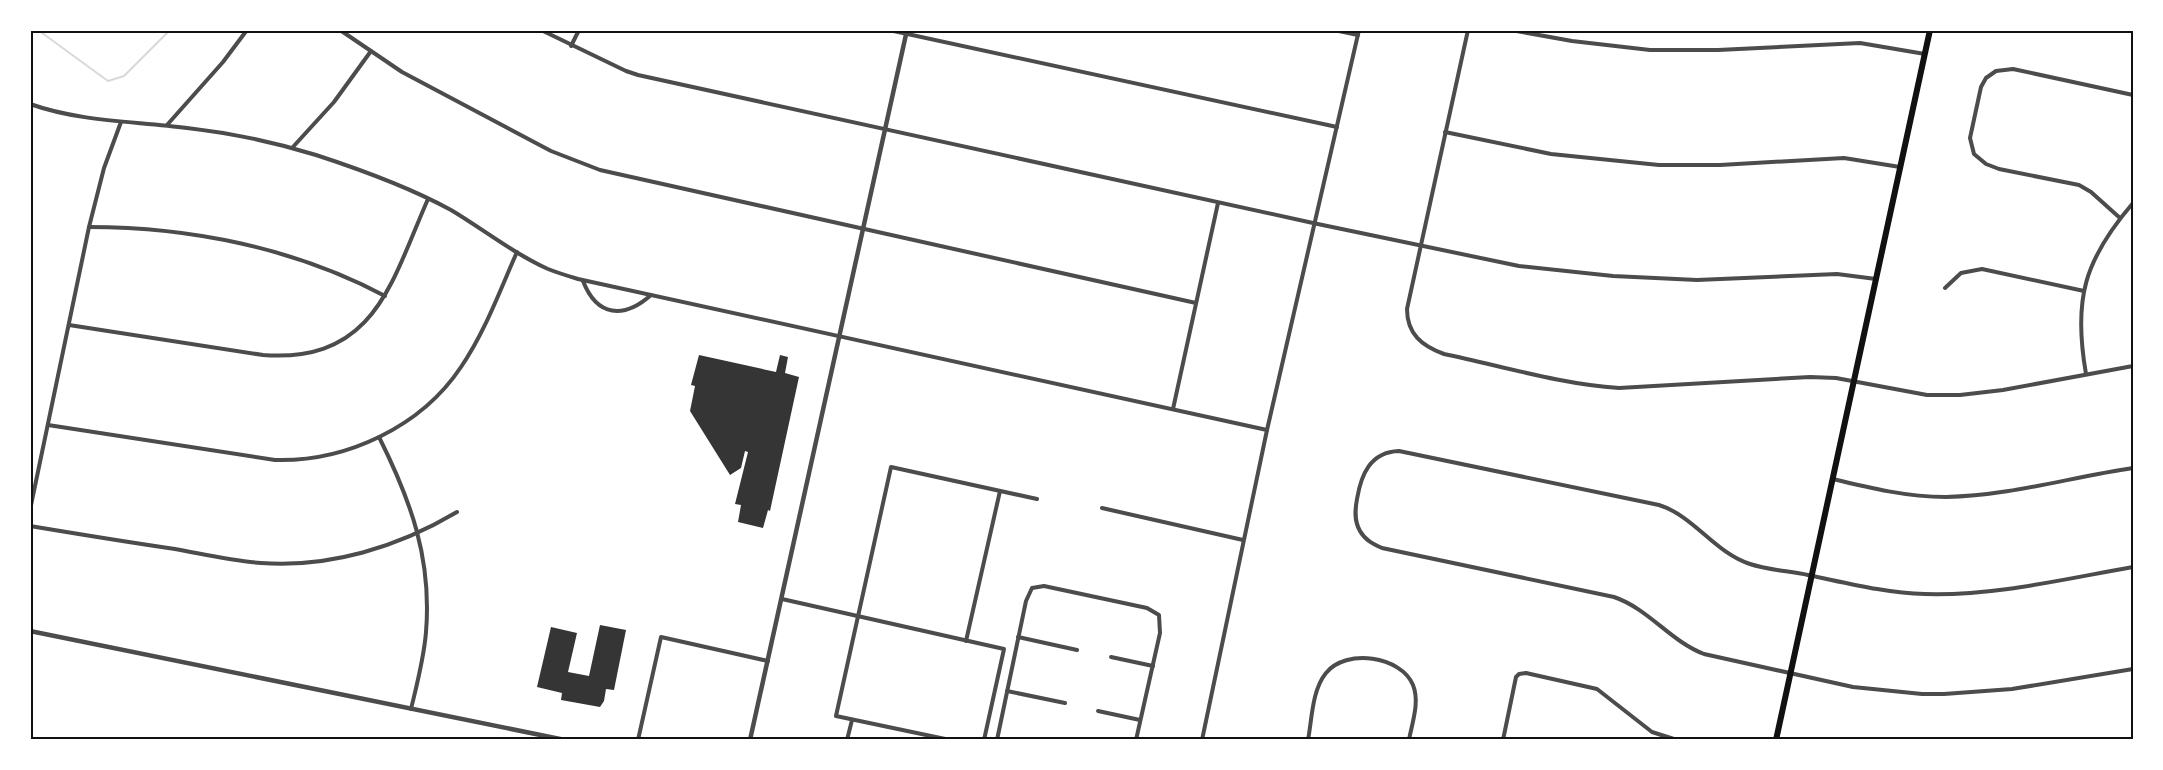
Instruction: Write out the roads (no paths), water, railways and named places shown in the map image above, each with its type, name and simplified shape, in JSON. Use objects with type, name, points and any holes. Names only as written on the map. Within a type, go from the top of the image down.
[{"type":"main road","points":[[1776,740],[1930,30]]},
{"type":"street","points":[[166,126],[223,62],[247,30]]},
{"type":"street","points":[[340,30],[402,72],[551,151],[579,163],[645,182],[1196,303]]},
{"type":"street","points":[[541,30],[571,46],[639,75],[1519,266],[1613,276],[1722,280],[1846,274],[1875,279]]},
{"type":"street","points":[[571,46],[579,30]]},
{"type":"street","points":[[889,30],[907,32],[1337,127]]},
{"type":"street","points":[[1202,740],[1267,430],[1358,33],[1334,30]]},
{"type":"street","points":[[1468,30],[1407,309],[1409,325],[1413,334],[1423,345],[1444,354],[1572,382],[1619,387],[1802,377],[1836,378],[1910,393],[1960,395],[2003,390],[2133,366]]},
{"type":"street","points":[[1511,30],[1572,41],[1650,50],[1718,50],[1860,43],[1925,54]]},
{"type":"street","points":[[750,740],[907,32]]},
{"type":"street","points":[[292,148],[334,102],[371,51]]},
{"type":"street","points":[[2120,218],[2091,192],[2079,185],[1986,164],[1972,149],[1970,138],[1979,93],[1986,78],[2001,69],[2013,69],[2133,96]]},
{"type":"street","points":[[30,104],[59,113],[240,136],[292,148],[363,171],[428,199],[483,229],[549,270],[583,280],[1267,430]]},
{"type":"street","points":[[30,510],[89,227],[104,168],[121,122]]},
{"type":"street","points":[[1445,132],[1551,154],[1659,165],[1720,165],[1844,158],[1900,167]]},
{"type":"street","points":[[69,325],[263,355],[287,357],[307,355],[326,349],[344,340],[370,318],[385,296],[428,199]]},
{"type":"street","points":[[1173,409],[1218,202]]},
{"type":"street","points":[[2086,374],[2080,328],[2084,291],[2094,259],[2103,241],[2133,203]]},
{"type":"street","points":[[89,227],[153,229],[235,242],[320,267],[385,296]]},
{"type":"street","points":[[48,425],[243,456],[282,460],[312,458],[335,453],[379,436],[412,417],[453,378],[475,344],[517,252]]},
{"type":"street","points":[[1945,288],[1962,273],[1982,269],[2084,291]]},
{"type":"street","points":[[583,280],[594,301],[604,308],[618,312],[639,306],[651,296]]},
{"type":"street","points":[[379,436],[408,497],[425,570],[427,608],[424,648],[411,709]]},
{"type":"street","points":[[2133,567],[2013,589],[1949,594],[1914,594],[1879,590],[1752,565],[1742,561],[1671,509],[1555,482],[1405,452],[1386,453],[1373,460],[1366,469],[1355,515],[1357,526],[1363,536],[1376,545],[1413,555],[1614,597],[1639,608],[1695,651],[1790,674],[1878,690],[1944,694],[2012,689],[2133,669]]},
{"type":"street","points":[[948,740],[836,716],[891,467],[1037,499]]},
{"type":"street","points":[[1833,479],[1896,493],[1946,497],[1995,493],[2133,468]]},
{"type":"street","points":[[966,641],[1000,491]]},
{"type":"street","points":[[1102,508],[1243,540]]},
{"type":"street","points":[[30,526],[273,563],[324,561],[356,555],[418,533],[458,512]]},
{"type":"street","points":[[997,740],[1026,601],[1032,588],[1044,586],[1147,608],[1160,615],[1160,633],[1136,740]]},
{"type":"street","points":[[782,599],[1004,649],[984,740]]},
{"type":"street","points":[[30,631],[565,740]]},
{"type":"street","points":[[638,740],[661,637],[768,661]]},
{"type":"street","points":[[1018,638],[1077,650]]},
{"type":"street","points":[[1111,657],[1153,666]]},
{"type":"street","points":[[1308,740],[1320,683],[1329,669],[1353,658],[1390,664],[1402,670],[1413,686],[1416,705],[1408,740]]},
{"type":"street","points":[[1503,740],[1516,677],[1526,673],[1597,689],[1652,732],[1677,740]]},
{"type":"street","points":[[1006,692],[1065,703]]},
{"type":"street","points":[[1098,711],[1140,720]]},
{"type":"street","points":[[847,740],[852,720]]},
{"type":"waterway","points":[[38,30],[108,81],[124,76],[170,30]]}]
